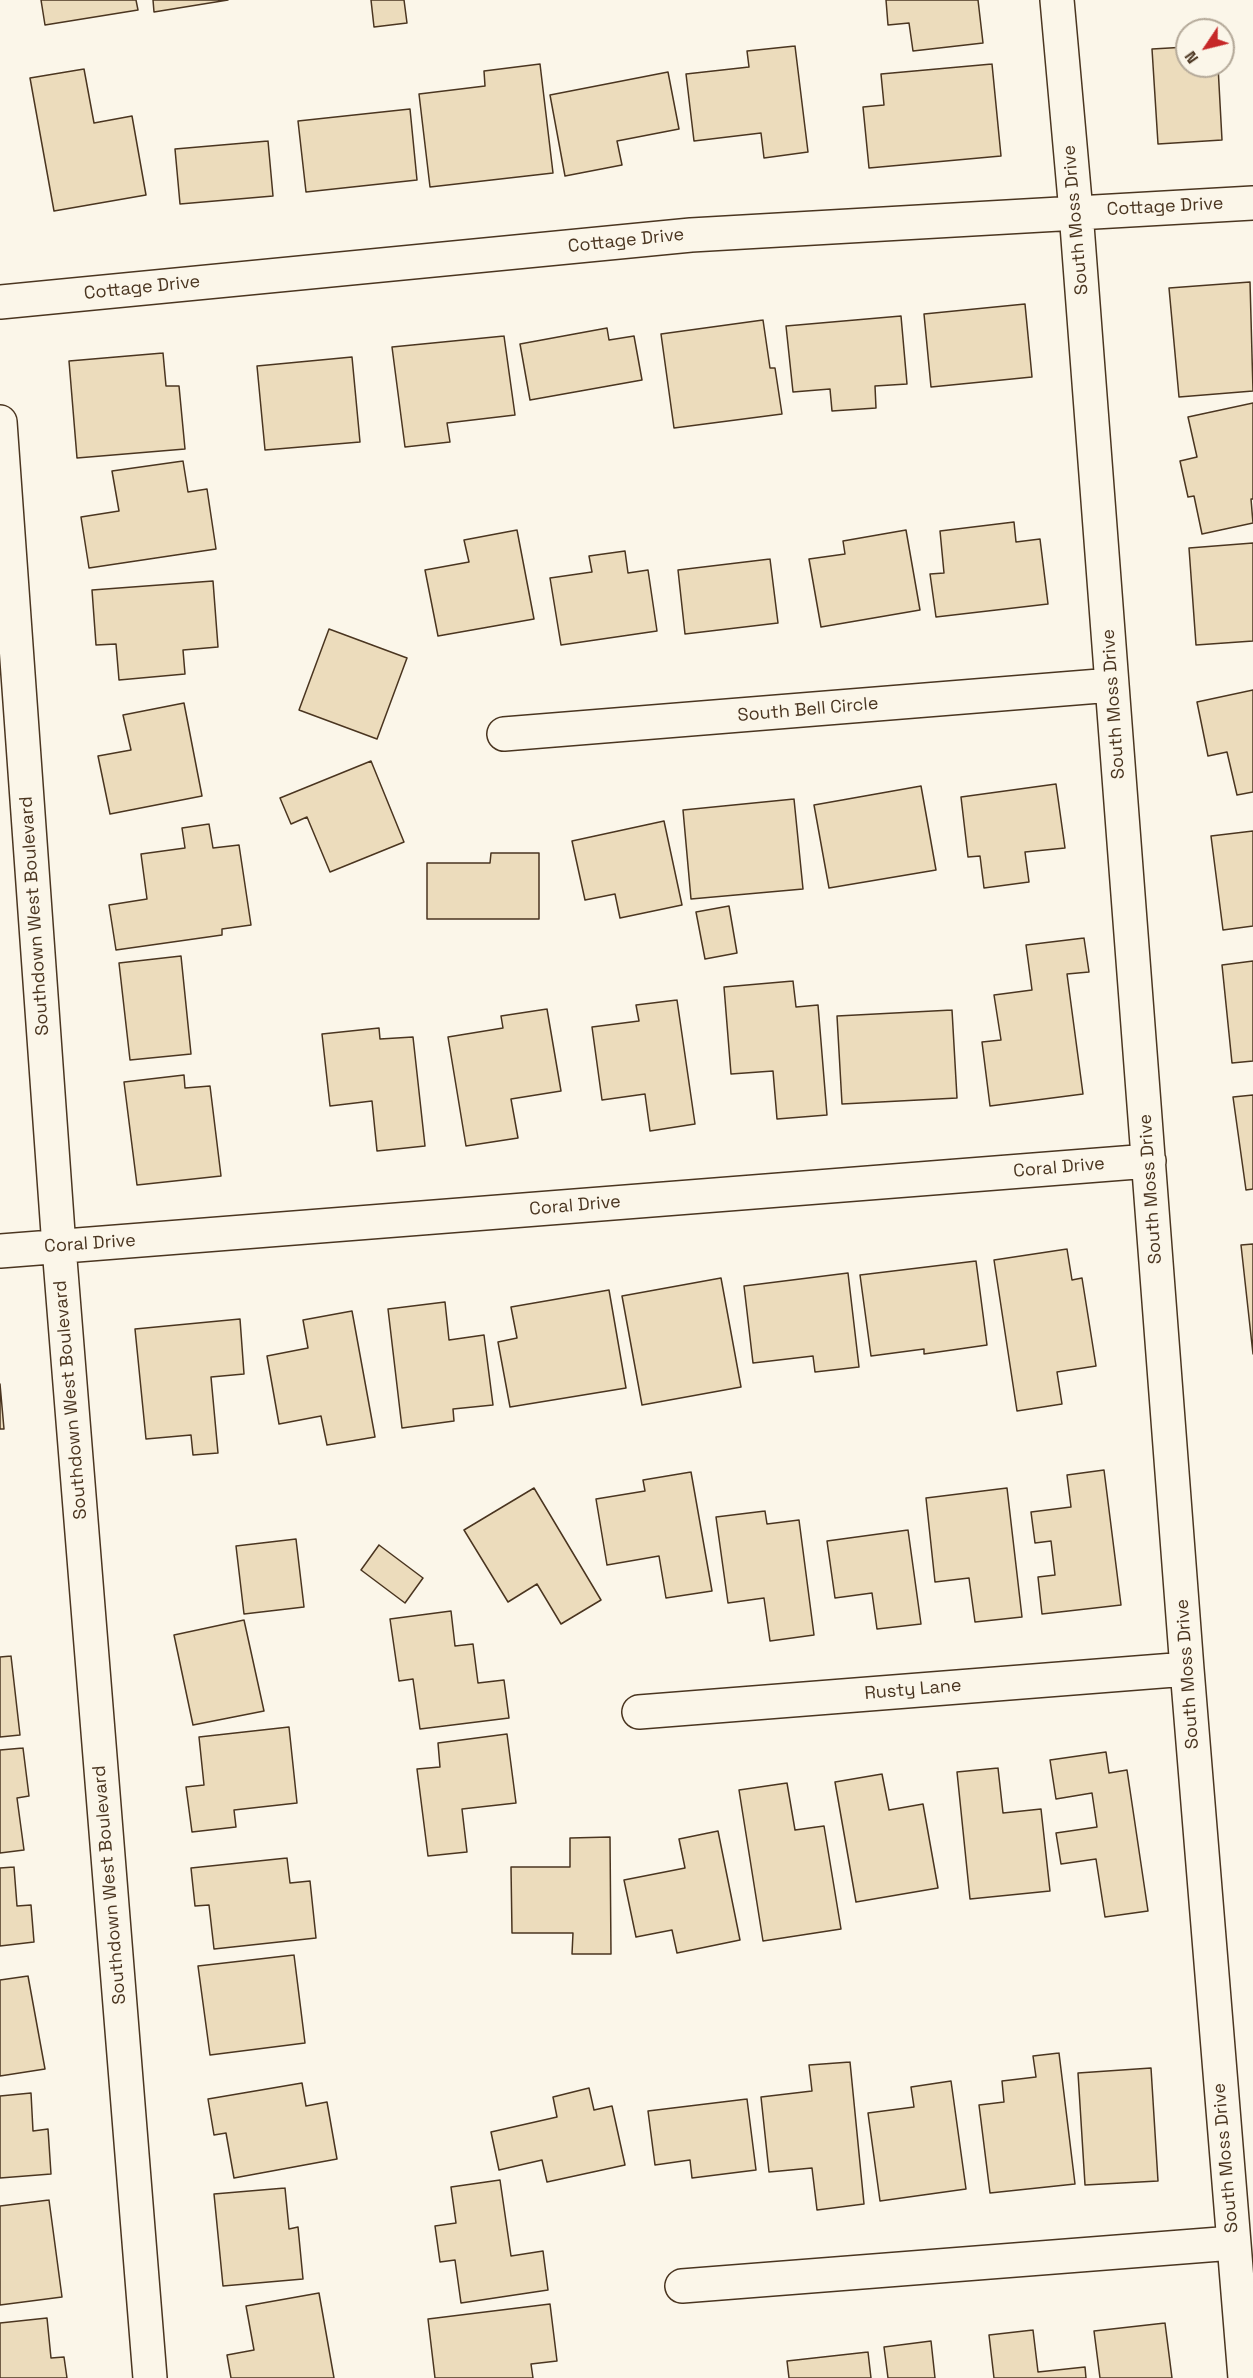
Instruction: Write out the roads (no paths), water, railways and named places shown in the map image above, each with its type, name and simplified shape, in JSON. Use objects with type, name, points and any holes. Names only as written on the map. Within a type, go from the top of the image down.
[{"type":"street","name":"South Moss Drive","points":[[1058,0],[1187,1669],[1245,2378]]},
{"type":"street","name":"Cottage Drive","points":[[0,302],[691,235],[1253,203]]},
{"type":"street","name":"Southdown West Boulevard","points":[[0,422],[59,1247],[150,2378]]},
{"type":"street","name":"South Bell Circle","points":[[504,734],[1112,685]]},
{"type":"street","name":"Coral Drive","points":[[0,1251],[1149,1161]]},
{"type":"street","name":"Rusty Lane","points":[[639,1712],[1187,1669]]},
{"type":"street","points":[[682,2286],[1233,2243]]}]
